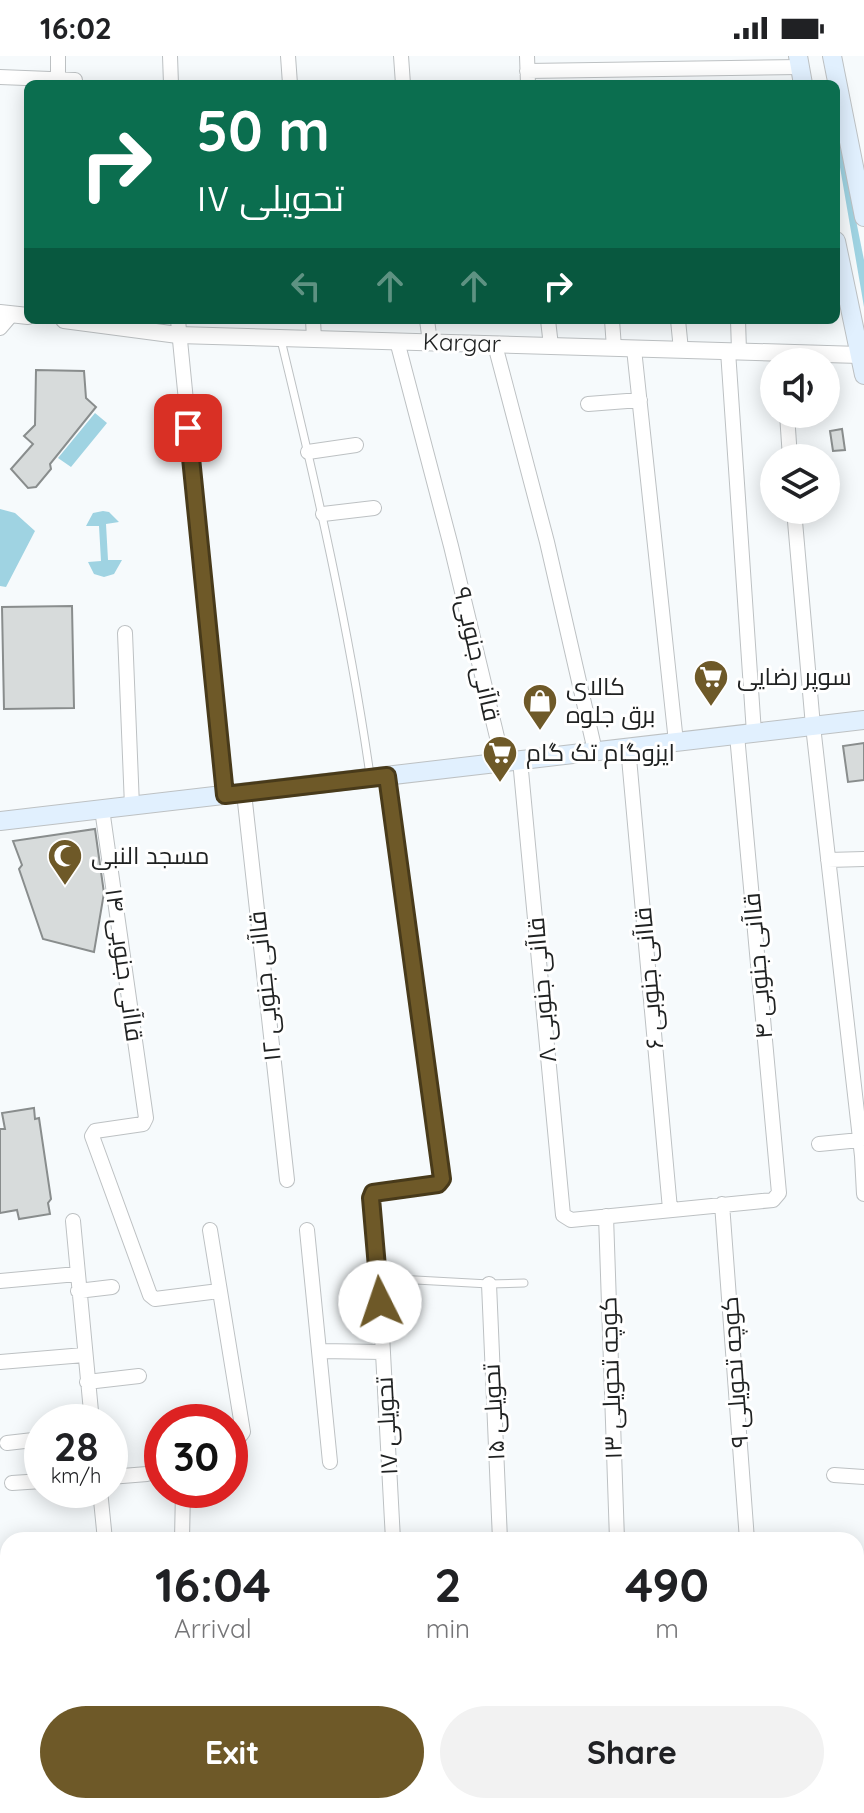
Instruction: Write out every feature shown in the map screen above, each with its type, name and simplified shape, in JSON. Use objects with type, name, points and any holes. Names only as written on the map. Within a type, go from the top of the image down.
[{"type":"main road","points":[[832,56],[835,80]]},
{"type":"main road","points":[[840,111],[864,217]]},
{"type":"main road","points":[[840,260],[864,375]]},
{"type":"main road","points":[[0,821],[864,720]]},
{"type":"street","points":[[50,80],[58,56]]},
{"type":"street","points":[[170,56],[171,80]]},
{"type":"street","points":[[288,56],[290,80]]},
{"type":"street","points":[[401,56],[403,80]]},
{"type":"street","points":[[527,70],[556,63],[654,70],[702,62],[800,69]]},
{"type":"street","points":[[0,77],[38,80]]},
{"type":"street","points":[[0,328],[13,315]]},
{"type":"street","name":"Kargar","points":[[121,324],[281,338],[760,354]]},
{"type":"street","points":[[313,324],[314,339]]},
{"type":"street","points":[[428,324],[430,342]]},
{"type":"street","points":[[548,324],[551,346]]},
{"type":"street","points":[[612,324],[614,348]]},
{"type":"street","points":[[678,324],[681,350]]},
{"type":"street","name":"قاآنی جنوبی ۴","points":[[722,1204],[773,1200],[777,1197],[746,734],[734,351],[737,324]]},
{"type":"street","points":[[178,328],[225,795]]},
{"type":"street","name":"قاآنی جنوبی۹","points":[[397,341],[512,761]]},
{"type":"street","points":[[495,345],[547,542],[595,751]]},
{"type":"street","points":[[634,349],[676,742]]},
{"type":"street","name":"Kargar","points":[[840,356],[860,355]]},
{"type":"street","points":[[588,404],[640,400]]},
{"type":"street","points":[[308,452],[356,445]]},
{"type":"street","points":[[323,514],[374,508]]},
{"type":"street","points":[[795,524],[813,726],[864,1194]]},
{"type":"street","points":[[125,633],[132,806]]},
{"type":"street","name":"قاآنی جنوبی ۶","points":[[628,747],[670,1209]]},
{"type":"street","name":"قاآنی جنوبی ۸","points":[[512,761],[563,1215],[567,1219],[606,1216]]},
{"type":"street","name":"تحویلی ۱۷","points":[[379,777],[442,1179],[438,1184],[373,1193],[371,1198],[379,1278],[393,1532]]},
{"type":"street","name":"قاآنی جنوبی ۱۲","points":[[244,793],[287,1180]]},
{"type":"street","name":"قاآنی جنوبی ۱۴","points":[[102,809],[145,1121],[95,1131],[92,1136],[150,1295],[155,1299],[211,1292]]},
{"type":"street","points":[[828,860],[864,859]]},
{"type":"street","points":[[819,1144],[860,1140]]},
{"type":"street","points":[[606,1216],[722,1204]]},
{"type":"street","name":"کوچه تحویلی ۹","points":[[722,1204],[746,1532]]},
{"type":"street","name":"کوچه تحویلی ۱۳","points":[[606,1216],[617,1532]]},
{"type":"street","points":[[73,1221],[90,1404]]},
{"type":"street","points":[[210,1230],[238,1404]]},
{"type":"street","points":[[307,1230],[330,1462]]},
{"type":"street","points":[[0,1281],[77,1274]]},
{"type":"street","name":"تحویلی ۱۵","points":[[489,1284],[500,1532]]},
{"type":"street","points":[[78,1291],[112,1287]]},
{"type":"street","points":[[320,1351],[383,1352]]},
{"type":"street","points":[[0,1362],[84,1355]]},
{"type":"street","points":[[87,1382],[139,1376]]},
{"type":"street","points":[[7,1443],[24,1441]]},
{"type":"street","points":[[834,1475],[864,1477]]},
{"type":"street","points":[[12,1483],[24,1482]]},
{"type":"street","points":[[102,1508],[104,1532]]},
{"type":"street","points":[[182,1532],[183,1508]]},
{"type":"lane","points":[[281,338],[323,514],[379,777]]},
{"type":"lane","points":[[379,1278],[524,1283]]},
{"type":"shaded area","points":[[840,145],[864,260],[864,307],[840,167]]},
{"type":"shaded area","points":[[95,413],[107,423],[71,467],[58,458]]},
{"type":"shaded area","points":[[0,509],[15,513],[35,531],[6,587],[0,586]]},
{"type":"shaded area","points":[[109,512],[119,522],[106,524],[108,560],[122,560],[114,574],[104,577],[94,574],[88,562],[101,561],[99,526],[86,526],[93,513]]},
{"type":"building","points":[[36,370],[84,371],[86,398],[96,407],[50,464],[51,469],[36,487],[28,488],[11,469],[33,444],[24,436],[35,425]]},
{"type":"building","points":[[842,429],[845,450],[840,450],[840,444],[832,444],[830,431]]},
{"type":"building","points":[[72,606],[74,708],[4,709],[2,607]]},
{"type":"building","points":[[864,743],[864,780],[848,782],[843,746]]},
{"type":"building","name":"مسجد النبی","points":[[95,829],[104,893],[94,952],[43,939],[19,869],[22,865],[13,841]]},
{"type":"building","points":[[34,1108],[35,1119],[39,1118],[51,1199],[48,1203],[50,1214],[19,1219],[17,1210],[0,1213],[0,1129],[5,1129],[2,1113]]},
{"type":"place","name":"سوپر رضایی","points":[[711,708]]},
{"type":"place","name":"کالای برق جلوه","points":[[540,732]]},
{"type":"place","name":"ایزوگام تک گام","points":[[500,784]]},
{"type":"place","name":"مسجد النبی","points":[[65,887]]},
{"type":"route","points":[[188,428],[225,795],[387,776],[442,1179],[438,1184],[373,1193],[380,1302]]}]
